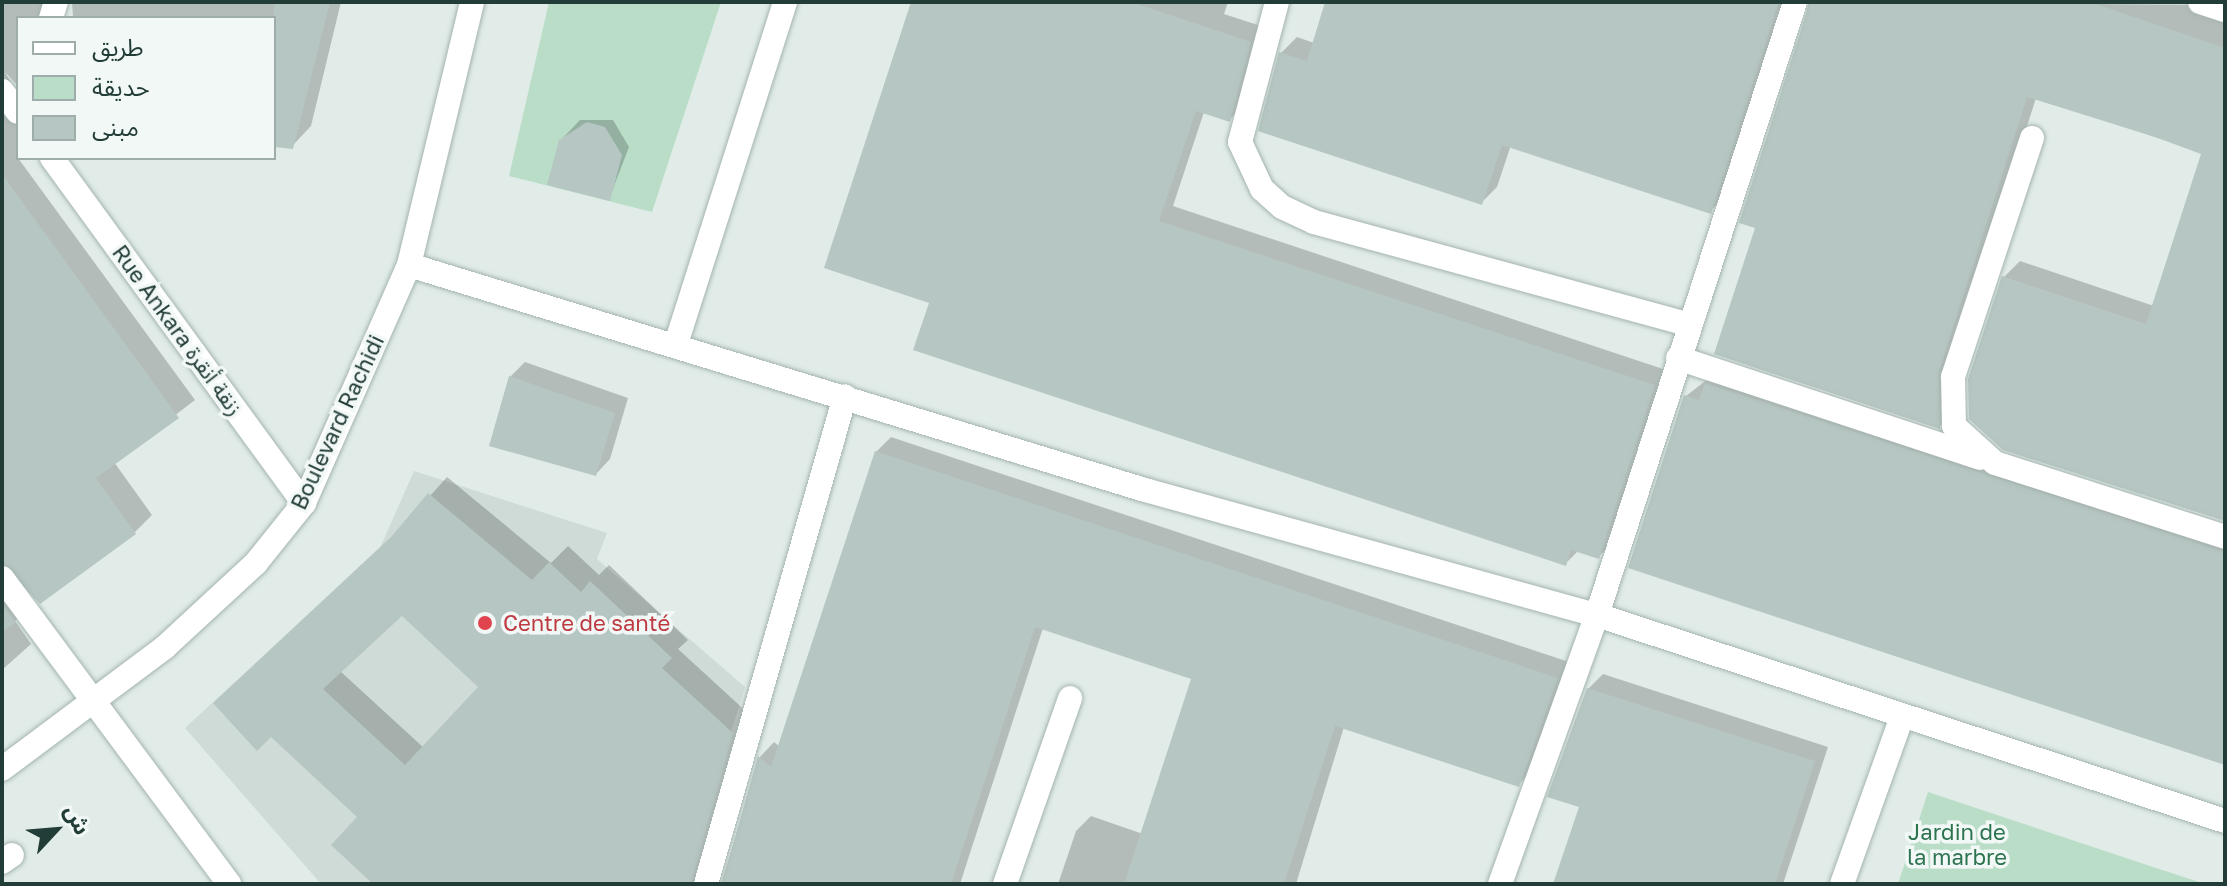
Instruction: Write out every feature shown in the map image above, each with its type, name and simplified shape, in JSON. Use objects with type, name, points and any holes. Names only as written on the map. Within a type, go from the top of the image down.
[{"type":"street","name":"Boulevard Rachidi","points":[[2,769],[92,705],[256,563],[304,503],[409,265],[472,2]]},
{"type":"street","points":[[676,344],[785,2]]},
{"type":"street","points":[[1277,2],[1240,142],[1262,189],[1282,207],[1314,222],[1688,324]]},
{"type":"street","points":[[1500,884],[1597,615],[1688,324],[1795,2]]},
{"type":"street","points":[[2200,2],[2225,10]]},
{"type":"street","points":[[2,91],[16,109]]},
{"type":"street","points":[[1995,463],[1954,426],[1948,402],[2032,138]]},
{"type":"street","name":"Rue Ankara زنقة أنقرة","points":[[53,160],[304,503]]},
{"type":"street","points":[[409,265],[676,344],[1145,490],[1597,615],[1901,719],[2225,821]]},
{"type":"street","points":[[1678,358],[2225,537]]},
{"type":"street","points":[[706,884],[845,396]]},
{"type":"street","points":[[2,578],[92,705],[229,884]]},
{"type":"street","points":[[1005,884],[1070,698]]},
{"type":"street","points":[[1842,884],[1901,719]]},
{"type":"shaded area","name":"Centre de santé","points":[[414,471],[607,533],[597,559],[745,687],[684,884],[321,884],[185,728],[380,548]]},
{"type":"green space","points":[[549,2],[721,2],[652,212],[509,176]]},
{"type":"green space","name":"Jardin de la marbre","points":[[1928,792],[2135,861],[2205,884],[1898,884]]},
{"type":"building","points":[[274,2],[330,2],[293,149],[276,147]]},
{"type":"building","points":[[911,2],[1131,2],[1251,42],[1230,122],[1196,111],[1159,221],[1655,385],[1599,559],[1571,550],[1566,566],[913,350],[929,303],[824,268]]},
{"type":"building","points":[[1325,2],[1779,2],[1711,214],[1502,145],[1482,205],[1258,131],[1279,52],[1307,61]]},
{"type":"building","points":[[1810,2],[2090,2],[2225,48],[2225,521],[2003,450],[1969,419],[1968,379],[2002,276],[2146,324],[2201,154],[2155,137],[2027,97],[1939,372],[1940,429],[1714,354],[1755,228],[1739,223]]},
{"type":"building","points":[[587,122],[605,127],[622,155],[610,201],[547,185],[559,140]]},
{"type":"building","points":[[2,174],[179,418],[96,478],[136,534],[40,604],[2,563]]},
{"type":"building","points":[[509,376],[615,413],[596,476],[489,446]]},
{"type":"building","points":[[1705,383],[2225,552],[2225,765],[1628,568],[1684,395],[1699,400]]},
{"type":"building","points":[[875,451],[1558,678],[1519,787],[1335,726],[1284,884],[1124,884],[1191,679],[1035,627],[951,884],[722,884],[758,756],[771,767]]},
{"type":"building","name":"Centre de santé","points":[[428,493],[532,580],[549,562],[581,592],[590,581],[672,658],[662,668],[733,733],[691,884],[373,884],[331,845],[357,817],[271,737],[257,751],[213,703],[392,536]],"holes":[[[402,616],[478,687],[405,765],[323,689]]]},
{"type":"building","points":[[2,603],[16,622],[2,632]]},
{"type":"building","points":[[1587,688],[1815,761],[1775,884],[1553,884],[1579,807],[1547,797]]},
{"type":"place","name":"Centre de santé","points":[[485,623]]}]
